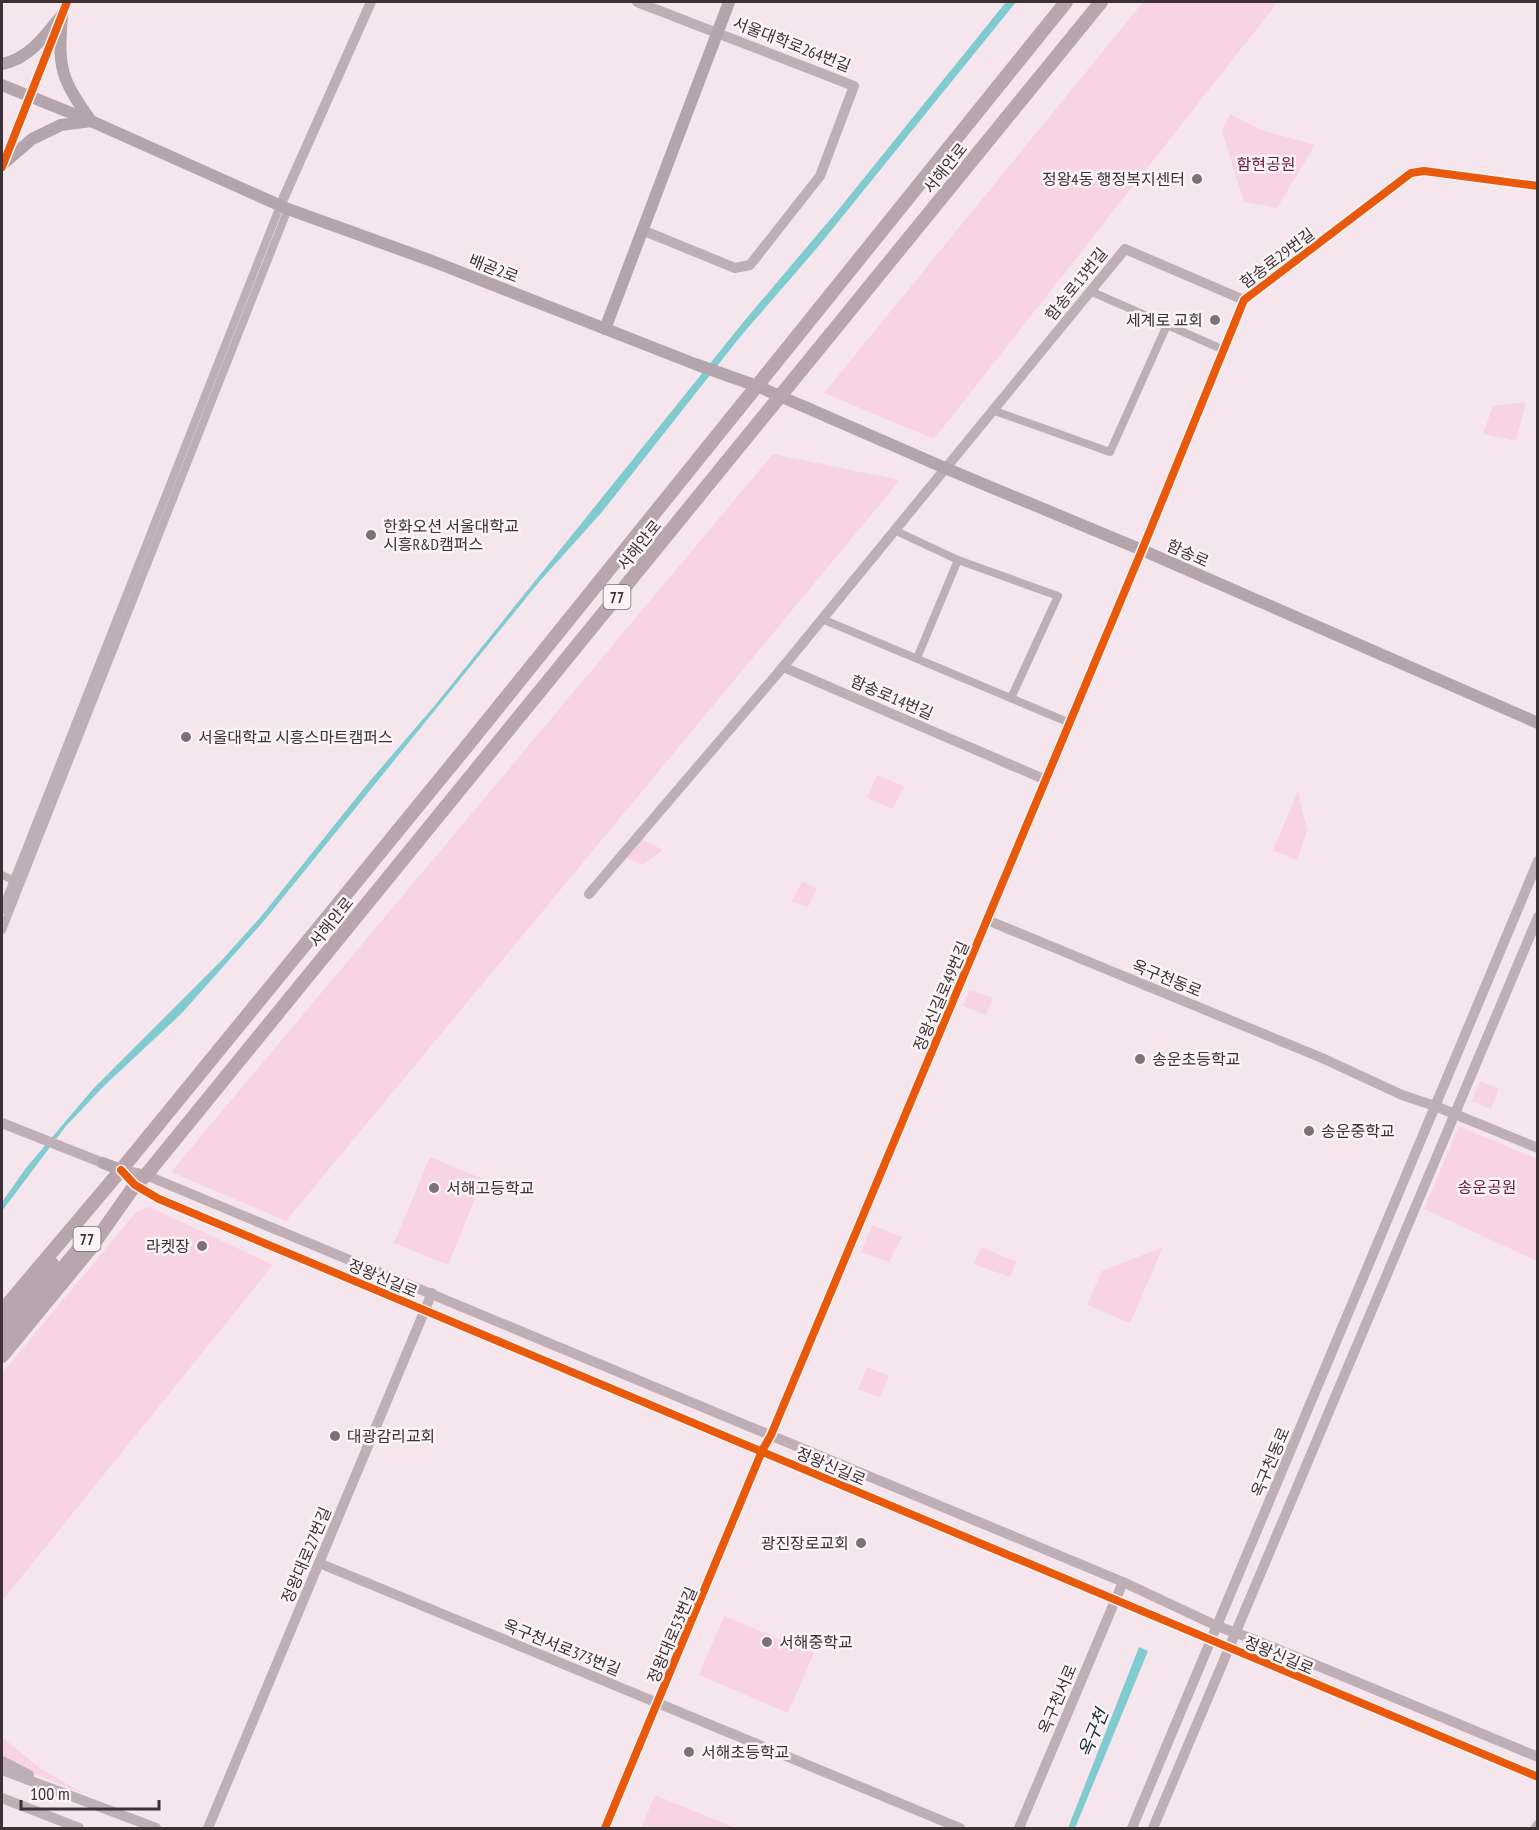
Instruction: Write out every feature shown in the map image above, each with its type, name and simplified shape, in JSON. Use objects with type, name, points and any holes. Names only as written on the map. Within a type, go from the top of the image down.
[{"type":"main road","name":"서울대학로264번길","points":[[605,329],[729,2]]},
{"type":"main road","name":"서해안로","points":[[2,1311],[118,1174],[482,728],[1066,2]]},
{"type":"main road","name":"서해안로","points":[[41,1286],[146,1175],[1101,2]]},
{"type":"main road","points":[[2,64],[9,63],[34,48],[62,15]]},
{"type":"main road","points":[[2,164],[32,139],[62,125],[91,121],[69,89],[61,66],[59,50],[62,15]]},
{"type":"main road","name":"배곧2로","points":[[2,85],[91,121],[284,208],[432,261],[695,364],[758,386]]},
{"type":"main road","name":"함송로","points":[[758,386],[1538,723]]},
{"type":"main road","points":[[103,1163],[118,1174]]},
{"type":"main road","name":"서해안로","points":[[41,1286],[118,1174]]},
{"type":"main road","name":"서해안로","points":[[2,1356],[90,1249],[133,1188]]},
{"type":"main road","name":"77","points":[[2,1326],[41,1286]]},
{"type":"main road","name":"77","points":[[2,1341],[41,1286]]},
{"type":"street","points":[[2,164],[67,2]]},
{"type":"street","points":[[2,930],[17,882],[284,208],[371,2]]},
{"type":"street","name":"서울대학로264번길","points":[[637,2],[854,86],[820,176],[750,265],[735,268],[642,230]]},
{"type":"street","name":"함송로29번길","points":[[1142,550],[1244,300],[1411,173],[1424,171],[1538,186]]},
{"type":"street","name":"함송로13번길","points":[[945,468],[1125,249],[1244,300]]},
{"type":"street","points":[[1090,291],[1224,350]]},
{"type":"street","points":[[992,410],[1110,452],[1167,325]]},
{"type":"street","points":[[589,894],[783,667],[945,468]]},
{"type":"street","points":[[894,530],[958,560],[1058,596],[1011,698]]},
{"type":"street","name":"정왕신길로49번길","points":[[762,1451],[771,1435],[1142,550]]},
{"type":"street","points":[[917,658],[958,560]]},
{"type":"street","points":[[822,619],[1070,723]]},
{"type":"street","name":"함송로14번길","points":[[783,667],[1047,780]]},
{"type":"street","name":"옥구천동로","points":[[1132,1828],[1538,861]]},
{"type":"street","points":[[2,875],[17,882]]},
{"type":"street","points":[[2,910],[17,882]]},
{"type":"street","points":[[1153,1828],[1538,916]]},
{"type":"street","name":"옥구천동로","points":[[987,920],[1322,1058],[1402,1095],[1538,1148]]},
{"type":"street","points":[[2,1123],[103,1163]]},
{"type":"street","name":"정왕신길로","points":[[118,1174],[146,1175],[1123,1582],[1217,1626],[1538,1757]]},
{"type":"street","name":"정왕신길로","points":[[118,1174],[133,1188],[1538,1777]]},
{"type":"street","name":"정왕대로27번길","points":[[208,1828],[432,1293]]},
{"type":"street","name":"정왕대로53번길","points":[[605,1828],[762,1451]]},
{"type":"street","name":"옥구천서로373번길","points":[[319,1563],[960,1828]]},
{"type":"street","name":"옥구천서로","points":[[1019,1828],[1123,1582]]},
{"type":"street","points":[[2,1761],[55,1790]]},
{"type":"street","points":[[2,1770],[156,1828]]},
{"type":"street","points":[[2,1798],[80,1828]]},
{"type":"green space","points":[[1143,2],[1278,2],[934,439],[824,393]]},
{"type":"green space","name":"함현공원","points":[[1230,114],[1262,130],[1315,145],[1277,208],[1244,202],[1222,131]]},
{"type":"green space","points":[[1526,402],[1516,441],[1483,434],[1493,406]]},
{"type":"green space","points":[[773,454],[900,480],[286,1221],[171,1172]]},
{"type":"green space","points":[[877,775],[904,786],[893,809],[867,798]]},
{"type":"green space","points":[[1298,791],[1307,831],[1297,860],[1273,850]]},
{"type":"green space","points":[[642,839],[663,850],[642,865],[626,857]]},
{"type":"green space","points":[[802,881],[817,889],[808,907],[792,902]]},
{"type":"green space","points":[[970,990],[993,998],[986,1015],[963,1006]]},
{"type":"green space","points":[[1480,1081],[1499,1089],[1491,1109],[1472,1101]]},
{"type":"green space","name":"송운공원","points":[[1459,1126],[1537,1159],[1537,1261],[1424,1209]]},
{"type":"green space","points":[[430,1157],[483,1179],[448,1265],[394,1243]]},
{"type":"green space","points":[[150,1207],[273,1265],[2,1601],[2,1373],[137,1211]]},
{"type":"green space","points":[[872,1225],[902,1237],[889,1262],[861,1252]]},
{"type":"green space","points":[[982,1247],[1017,1262],[1010,1277],[973,1264]]},
{"type":"green space","points":[[1163,1247],[1130,1323],[1087,1305],[1102,1271]]},
{"type":"green space","points":[[867,1367],[889,1376],[880,1397],[858,1389]]},
{"type":"green space","points":[[724,1616],[814,1653],[788,1713],[699,1675]]},
{"type":"green space","points":[[2,1737],[41,1769],[84,1794],[2,1758]]},
{"type":"green space","points":[[655,1795],[736,1828],[641,1828]]},
{"type":"water","points":[[1006,2],[1016,2],[817,248],[740,337],[602,512],[539,582],[263,922],[181,1014],[105,1085],[66,1126],[2,1211],[2,1202],[26,1168],[93,1089],[221,961],[259,919]]},
{"type":"water","points":[[1139,1647],[1148,1651],[1075,1828],[1068,1828]]},
{"type":"cycle path","points":[[2,167],[67,2]]},
{"type":"cycle path","points":[[605,1828],[1142,550],[1244,300],[1411,173],[1424,171],[1538,186]]},
{"type":"cycle path","points":[[121,1170],[135,1185],[159,1199],[1538,1777]]},
{"type":"place","name":"정왕4동 행정복지센터","points":[[1197,179]]},
{"type":"place","name":"세계로 교회","points":[[1215,320]]},
{"type":"place","name":"한화오션 서울대학교 시흥R&D캠퍼스","points":[[371,535]]},
{"type":"place","name":"서울대학교 시흥스마트캠퍼스","points":[[186,737]]},
{"type":"place","name":"송운초등학교","points":[[1140,1059]]},
{"type":"place","name":"송운중학교","points":[[1309,1131]]},
{"type":"place","name":"서해고등학교","points":[[434,1188]]},
{"type":"place","name":"라켓장","points":[[202,1246]]},
{"type":"place","name":"대광감리교회","points":[[335,1436]]},
{"type":"place","name":"광진장로교회","points":[[861,1543]]},
{"type":"place","name":"서해중학교","points":[[767,1642]]},
{"type":"place","name":"서해초등학교","points":[[689,1752]]},
{"type":"water label","name":"옥구천","points":[[1093,1733]]}]
